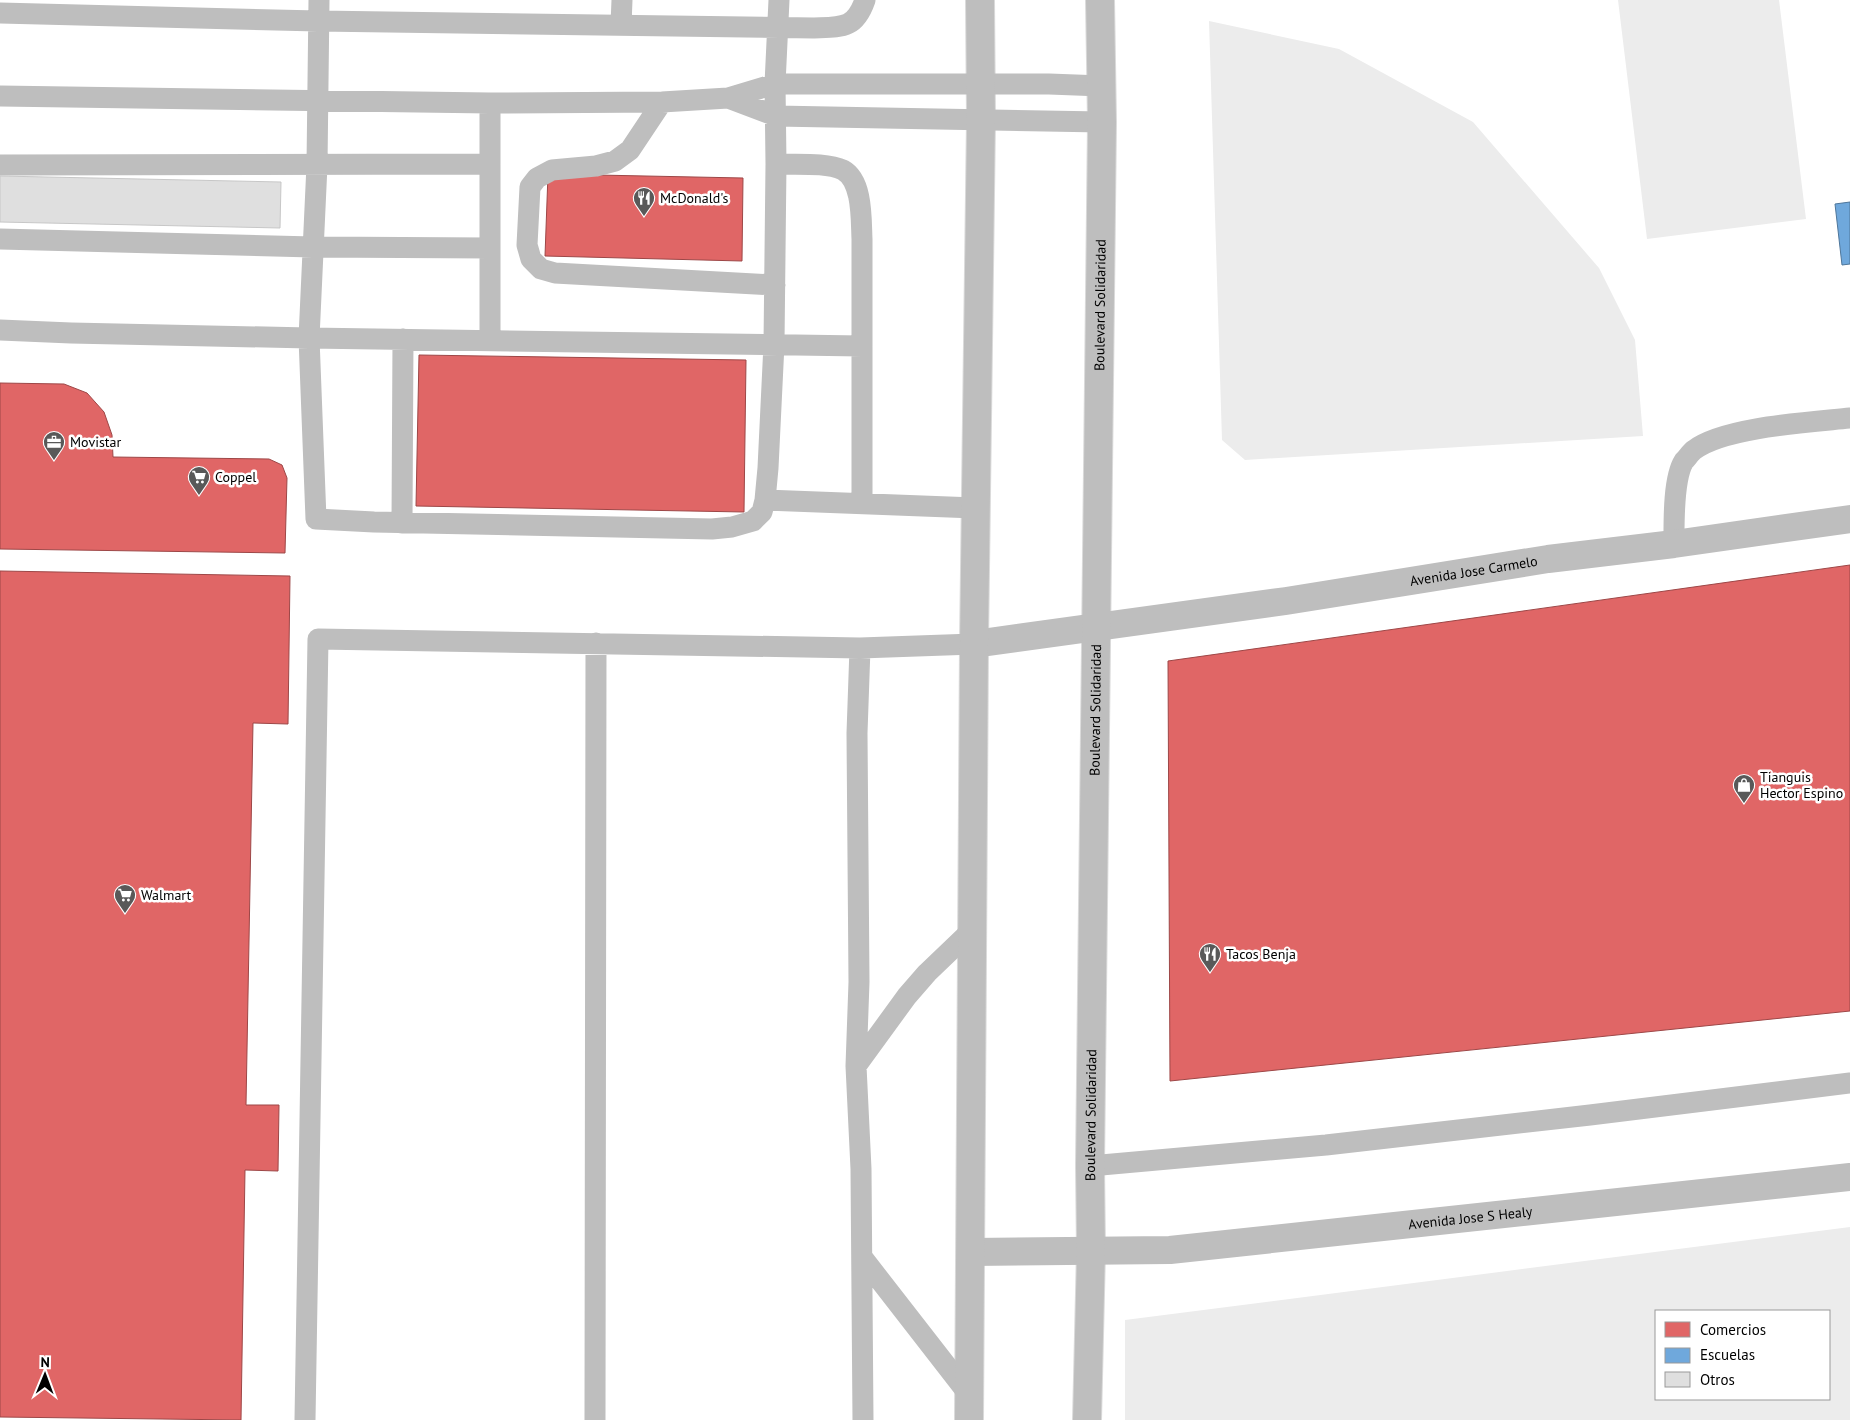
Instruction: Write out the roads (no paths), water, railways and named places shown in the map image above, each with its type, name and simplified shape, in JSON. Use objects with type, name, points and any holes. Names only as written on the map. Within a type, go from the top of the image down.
[{"type":"main road","points":[[969,1408],[974,928],[974,644],[981,120],[980,0]]},
{"type":"main road","name":"Boulevard Solidaridad","points":[[1087,1420],[1091,1251],[1090,1166],[1102,122],[1100,0]]},
{"type":"main road","name":"Avenida Jose Carmelo","points":[[974,644],[1286,601],[1548,560],[1674,544],[1850,518]]},
{"type":"main road","name":"Avenida Jose S Healy","points":[[971,1252],[1170,1250],[1850,1177]]},
{"type":"lane","points":[[319,0],[317,164],[309,338],[316,520],[712,529],[732,527],[753,521],[762,512],[764,500],[768,468],[774,344],[775,84],[779,0]]},
{"type":"lane","points":[[621,25],[622,0]]},
{"type":"lane","points":[[0,13],[318,21],[836,27],[850,24],[860,14],[865,0]]},
{"type":"lane","points":[[0,96],[490,103],[662,102],[728,98],[775,84],[1050,84],[1102,86]]},
{"type":"lane","points":[[728,98],[776,116],[1102,122]]},
{"type":"lane","points":[[662,102],[630,150],[615,160],[596,166],[552,170],[538,178],[530,187],[527,245],[531,260],[541,269],[555,274],[775,285]]},
{"type":"lane","points":[[490,103],[490,340]]},
{"type":"lane","points":[[0,165],[490,164]]},
{"type":"lane","points":[[776,164],[815,165],[843,171],[851,179],[858,192],[861,207],[862,503]]},
{"type":"lane","points":[[0,240],[313,247],[490,248]]},
{"type":"lane","points":[[0,330],[309,338],[862,346]]},
{"type":"lane","points":[[402,523],[403,339]]},
{"type":"lane","points":[[1674,544],[1674,514],[1678,482],[1683,463],[1694,450],[1710,442],[1738,433],[1806,422],[1850,418]]},
{"type":"lane","points":[[764,500],[976,508]]},
{"type":"lane","points":[[305,1420],[318,639],[860,648],[974,644]]},
{"type":"lane","points":[[595,1420],[596,643]]},
{"type":"lane","points":[[860,648],[857,734],[859,982],[856,1066],[861,1169],[863,1420]]},
{"type":"lane","points":[[856,1066],[927,972],[974,928]]},
{"type":"lane","points":[[1090,1166],[1336,1144],[1850,1083]]},
{"type":"lane","points":[[862,1257],[969,1408]]},
{"type":"place","name":"McDonald's","points":[[644,217]]},
{"type":"place","name":"Movistar","points":[[54,461]]},
{"type":"place","name":"Coppel","points":[[199,496]]},
{"type":"place","name":"Tianguis Hector Espino","points":[[1744,804]]},
{"type":"place","name":"Walmart","points":[[125,914]]},
{"type":"place","name":"Tacos Benja","points":[[1210,973]]}]
